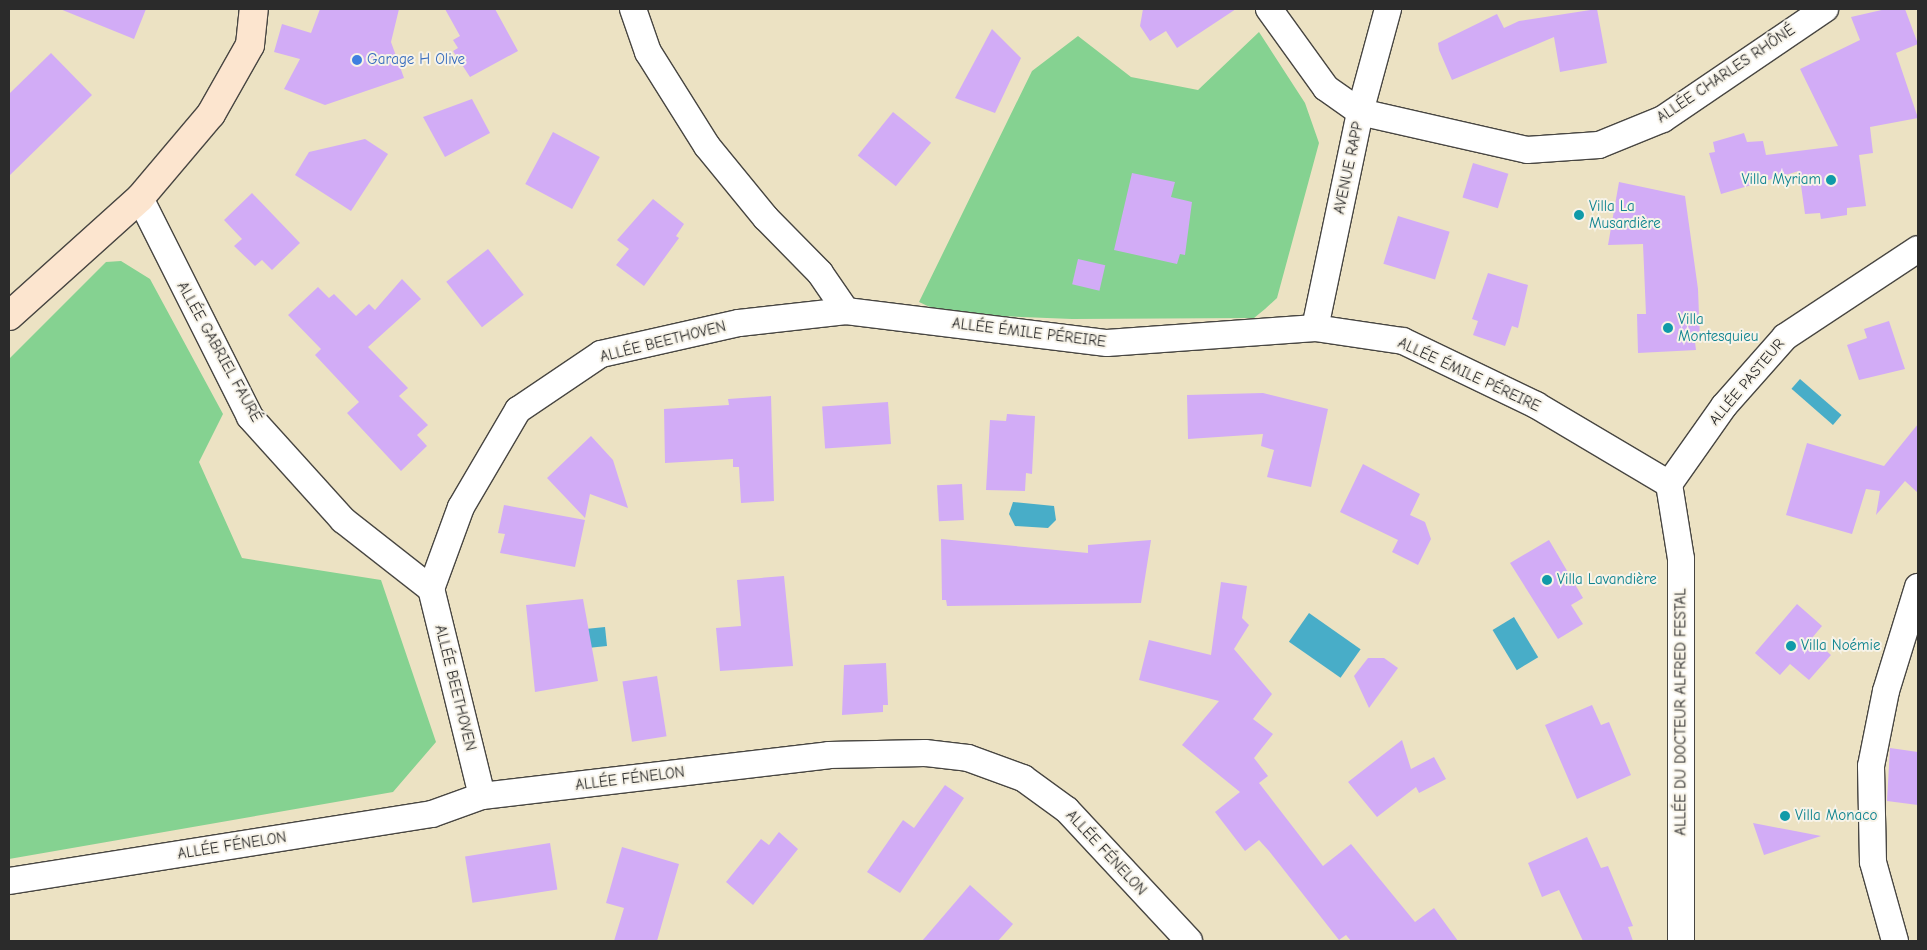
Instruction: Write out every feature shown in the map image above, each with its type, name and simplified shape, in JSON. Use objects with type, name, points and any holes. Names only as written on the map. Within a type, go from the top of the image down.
[{"type":"main road","points":[[9,316],[140,198],[211,114],[250,45],[254,9]]},
{"type":"street","points":[[633,9],[648,52],[707,146],[766,218],[820,273],[846,311]]},
{"type":"street","points":[[1269,9],[1326,88],[1360,112]]},
{"type":"street","name":"AVENUE RAPP","points":[[1315,328],[1360,112],[1388,9]]},
{"type":"street","name":"ALLÉE CHARLES RHÔNÉ","points":[[1360,112],[1527,150],[1599,145],[1663,119],[1825,9]]},
{"type":"street","name":"ALLÉE GABRIEL FAURÉ","points":[[140,198],[250,417],[343,520],[431,590]]},
{"type":"street","name":"ALLÉE PASTEUR","points":[[1669,484],[1724,406],[1785,337],[1918,248]]},
{"type":"street","name":"ALLÉE ÉMILE PÉREIRE","points":[[846,311],[1107,343],[1315,328],[1403,342],[1536,405],[1669,484]]},
{"type":"street","name":"ALLÉE BEETHOVEN","points":[[482,796],[431,590],[460,507],[518,410],[601,354],[739,323],[846,311]]},
{"type":"street","name":"ALLÉE DU DOCTEUR ALFRED FESTAL","points":[[1669,484],[1681,559],[1681,941]]},
{"type":"street","points":[[1895,941],[1873,862],[1871,766],[1886,691],[1918,587]]},
{"type":"street","name":"ALLÉE FÉNELON","points":[[9,881],[432,814],[482,796],[829,756],[925,753],[968,758],[1023,778],[1068,810],[1189,941]]},
{"type":"green space","points":[[1259,32],[1305,103],[1319,143],[1277,298],[1254,318],[1072,319],[945,314],[919,302],[1032,71],[1078,36],[1131,77],[1198,90]]},
{"type":"green space","points":[[121,261],[150,279],[223,414],[199,462],[242,558],[381,580],[436,742],[393,792],[9,859],[9,359],[106,262]]},
{"type":"water","points":[[1800,379],[1842,415],[1833,425],[1791,389]]},
{"type":"water","points":[[1013,502],[1054,506],[1056,520],[1048,528],[1015,526],[1009,514]]},
{"type":"water","points":[[1309,613],[1361,649],[1341,678],[1289,642]]},
{"type":"water","points":[[1514,617],[1538,657],[1517,670],[1493,630]]},
{"type":"water","points":[[605,627],[607,646],[563,650],[561,632]]},
{"type":"building","points":[[60,9],[146,9],[134,39]]},
{"type":"building","name":"Garage H Olive","points":[[320,9],[399,9],[391,42],[404,78],[325,105],[284,89],[300,59],[274,52],[282,24],[311,33]]},
{"type":"building","points":[[445,9],[495,9],[518,51],[470,77],[453,51],[458,48],[453,40],[460,36]]},
{"type":"building","points":[[1143,9],[1236,9],[1177,48],[1166,31],[1150,41],[1140,26]]},
{"type":"building","points":[[1597,9],[1607,63],[1560,72],[1554,37],[1452,80],[1439,50],[1438,43],[1497,14],[1504,28],[1519,21]]},
{"type":"building","points":[[1886,9],[1905,9],[1918,44],[1896,53],[1918,118],[1870,127],[1873,153],[1859,155],[1866,206],[1847,208],[1847,215],[1821,219],[1820,213],[1805,214],[1799,171],[1721,194],[1709,153],[1715,152],[1713,142],[1744,133],[1747,142],[1763,141],[1766,155],[1838,146],[1800,69],[1860,40],[1851,17]]},
{"type":"building","points":[[992,29],[1021,58],[995,113],[955,98]]},
{"type":"building","points":[[51,53],[92,95],[9,176],[9,94]]},
{"type":"building","points":[[472,99],[490,133],[445,157],[423,117]]},
{"type":"building","points":[[893,112],[931,143],[896,186],[858,156]]},
{"type":"building","points":[[553,132],[600,157],[572,209],[525,184]]},
{"type":"building","points":[[365,139],[388,154],[351,211],[295,175],[309,152]]},
{"type":"building","points":[[1473,163],[1508,174],[1498,208],[1462,197]]},
{"type":"building","points":[[1132,173],[1175,182],[1171,197],[1192,202],[1185,255],[1180,254],[1177,264],[1114,250]]},
{"type":"building","points":[[1619,182],[1685,196],[1698,289],[1700,341],[1695,342],[1696,350],[1638,353],[1637,314],[1646,314],[1643,244],[1608,245]]},
{"type":"building","points":[[252,193],[300,243],[272,270],[262,260],[255,266],[234,246],[242,239],[224,220]]},
{"type":"building","points":[[653,199],[684,224],[676,236],[679,238],[644,286],[616,265],[629,249],[617,240]]},
{"type":"building","points":[[1398,216],[1450,232],[1435,280],[1383,264]]},
{"type":"building","points":[[488,249],[524,295],[482,327],[446,282]]},
{"type":"building","points":[[1078,259],[1105,265],[1099,291],[1072,284]]},
{"type":"building","points":[[1488,273],[1528,285],[1518,328],[1512,326],[1505,346],[1473,335],[1478,321],[1472,319]]},
{"type":"building","points":[[402,279],[421,299],[368,347],[408,388],[399,396],[428,425],[417,435],[427,446],[401,471],[347,413],[359,402],[315,355],[321,349],[288,315],[318,287],[329,298],[334,294],[356,316],[369,304],[375,310]]},
{"type":"building","points":[[1889,321],[1905,369],[1859,380],[1847,345],[1867,338],[1864,329]]},
{"type":"building","points":[[1263,393],[1328,409],[1311,487],[1267,477],[1274,450],[1261,446],[1263,434],[1188,439],[1187,395]]},
{"type":"building","points":[[771,396],[774,501],[741,503],[739,467],[733,467],[733,459],[665,463],[664,409],[729,405],[728,399]]},
{"type":"building","points":[[888,402],[891,444],[825,449],[822,407]]},
{"type":"building","points":[[1007,414],[1035,416],[1032,474],[1026,473],[1025,491],[986,490],[990,420],[1006,421]]},
{"type":"building","points":[[1918,424],[1918,493],[1905,481],[1876,515],[1880,491],[1866,489],[1852,534],[1786,515],[1807,443],[1884,466]]},
{"type":"building","points":[[591,436],[613,460],[628,508],[590,494],[585,518],[547,478]]},
{"type":"building","points":[[1363,464],[1420,494],[1410,515],[1425,522],[1431,539],[1418,565],[1392,552],[1398,540],[1340,512]]},
{"type":"building","points":[[962,484],[964,520],[939,521],[937,485]]},
{"type":"building","points":[[504,505],[585,520],[575,567],[500,553],[505,534],[498,533]]},
{"type":"building","points":[[941,539],[1088,553],[1088,545],[1151,540],[1141,603],[947,606],[946,600],[942,600]]},
{"type":"building","name":"Villa Lavandière","points":[[1549,540],[1583,598],[1571,605],[1583,624],[1558,639],[1510,563]]},
{"type":"building","points":[[784,576],[793,666],[720,671],[716,628],[741,626],[737,580]]},
{"type":"building","points":[[1221,582],[1247,586],[1242,618],[1249,625],[1234,649],[1272,694],[1253,719],[1273,734],[1254,758],[1268,776],[1259,783],[1323,866],[1351,844],[1415,922],[1434,908],[1458,941],[1351,941],[1346,935],[1339,940],[1259,840],[1245,851],[1215,812],[1240,792],[1182,745],[1219,701],[1139,680],[1149,640],[1211,655]]},
{"type":"building","points":[[583,599],[598,681],[535,692],[526,605]]},
{"type":"building","name":"Villa Noémie","points":[[1797,604],[1822,626],[1812,638],[1831,655],[1809,680],[1790,664],[1780,675],[1755,653]]},
{"type":"building","points":[[1368,658],[1384,658],[1398,668],[1369,708],[1354,676]]},
{"type":"building","points":[[886,663],[888,705],[883,705],[883,712],[842,715],[844,665]]},
{"type":"building","points":[[657,676],[667,736],[632,742],[622,681]]},
{"type":"building","points":[[1592,705],[1601,725],[1609,722],[1631,775],[1577,799],[1545,725]]},
{"type":"building","points":[[1402,740],[1411,769],[1434,757],[1446,779],[1419,793],[1416,787],[1377,817],[1348,782]]},
{"type":"building","points":[[1890,748],[1918,752],[1918,805],[1887,801]]},
{"type":"building","points":[[945,785],[964,798],[900,893],[867,872],[903,820],[914,828]]},
{"type":"building","points":[[1753,823],[1821,836],[1764,855]]},
{"type":"building","points":[[779,832],[798,849],[753,905],[726,882],[761,839],[769,845]]},
{"type":"building","points":[[1587,837],[1601,868],[1608,866],[1633,926],[1628,927],[1633,941],[1583,941],[1559,890],[1542,897],[1528,863]]},
{"type":"building","points":[[550,843],[557,889],[472,903],[465,856]]},
{"type":"building","points":[[622,847],[679,864],[657,941],[614,941],[624,908],[606,903]]},
{"type":"building","points":[[970,885],[1013,924],[998,941],[922,941]]},
{"type":"place","name":"Garage H Olive","points":[[357,60]]},
{"type":"place","name":"Villa Myriam","points":[[1831,180]]},
{"type":"place","name":"Villa La Musardière","points":[[1579,215]]},
{"type":"place","name":"Villa Montesquieu","points":[[1668,328]]},
{"type":"place","name":"Villa Lavandière","points":[[1547,580]]},
{"type":"place","name":"Villa Noémie","points":[[1791,646]]},
{"type":"place","name":"Villa Monaco","points":[[1785,816]]}]
